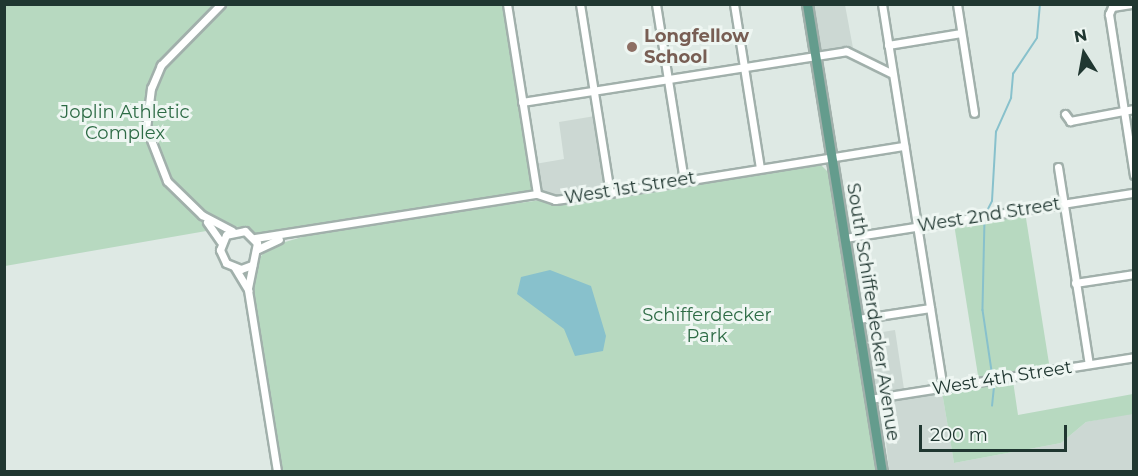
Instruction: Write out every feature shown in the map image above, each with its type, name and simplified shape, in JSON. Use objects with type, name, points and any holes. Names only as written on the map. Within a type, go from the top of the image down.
[{"type":"main road","name":"South Schifferdecker Avenue","points":[[807,4],[882,471]]},
{"type":"street","points":[[221,4],[167,56],[151,88],[146,115],[157,165],[202,215],[221,242],[221,257],[236,268],[248,290]]},
{"type":"street","points":[[507,4],[537,194]]},
{"type":"street","points":[[580,4],[610,193]]},
{"type":"street","points":[[656,4],[684,180]]},
{"type":"street","points":[[734,4],[760,168]]},
{"type":"street","points":[[882,4],[891,73],[943,387]]},
{"type":"street","points":[[957,4],[974,113]]},
{"type":"street","points":[[1131,4],[1112,7],[1109,14],[1134,175]]},
{"type":"street","points":[[888,45],[961,33]]},
{"type":"street","points":[[522,102],[815,55],[855,52],[891,73]]},
{"type":"street","points":[[1065,114],[1070,121],[1134,109]]},
{"type":"street","name":"West 1st Street","points":[[255,238],[286,235],[537,194],[555,200],[610,193],[904,146]]},
{"type":"street","points":[[1058,167],[1089,364]]},
{"type":"street","name":"West 2nd Street","points":[[845,238],[1134,192]]},
{"type":"street","points":[[202,215],[232,231],[255,238],[258,249],[252,265],[248,290],[277,471]]},
{"type":"street","points":[[221,242],[232,231]]},
{"type":"street","name":"West 1st Street","points":[[258,249],[286,235]]},
{"type":"street","points":[[236,268],[252,265]]},
{"type":"street","points":[[1076,283],[1134,274]]},
{"type":"street","points":[[858,319],[930,308]]},
{"type":"street","name":"West 4th Street","points":[[870,399],[1134,357]]},
{"type":"shaded area","points":[[811,5],[845,5],[853,48],[818,51]]},
{"type":"shaded area","points":[[595,116],[607,188],[559,196],[542,193],[535,164],[564,159],[559,122]]},
{"type":"shaded area","points":[[895,330],[904,389],[883,392],[872,386],[864,335]]},
{"type":"shaded area","points":[[942,392],[954,463],[1061,443],[1086,422],[1132,413],[1133,471],[889,471],[882,403]]},
{"type":"green space","name":"Joplin Athletic Complex","points":[[5,5],[504,5],[532,190],[260,235],[235,226],[5,266]]},
{"type":"green space","name":"Schifferdecker Park","points":[[819,163],[830,174],[877,471],[278,471],[250,291],[253,267],[268,247],[333,228]]},
{"type":"green space","points":[[1025,212],[1049,366],[978,377],[954,223]]},
{"type":"green space","points":[[1013,381],[1018,415],[1133,394],[1133,414],[1086,422],[1061,443],[954,463],[942,392]]},
{"type":"water","points":[[550,270],[591,286],[606,336],[603,351],[575,356],[564,329],[517,294],[521,277]]},
{"type":"waterway","points":[[986,213],[992,201],[996,132],[1011,98],[1013,74],[1037,38],[1040,4]]},
{"type":"waterway","points":[[985,220],[983,310],[993,378]]},
{"type":"waterway","points":[[992,406],[994,386]]},
{"type":"place","name":"Longfellow School","points":[[632,47]]}]
